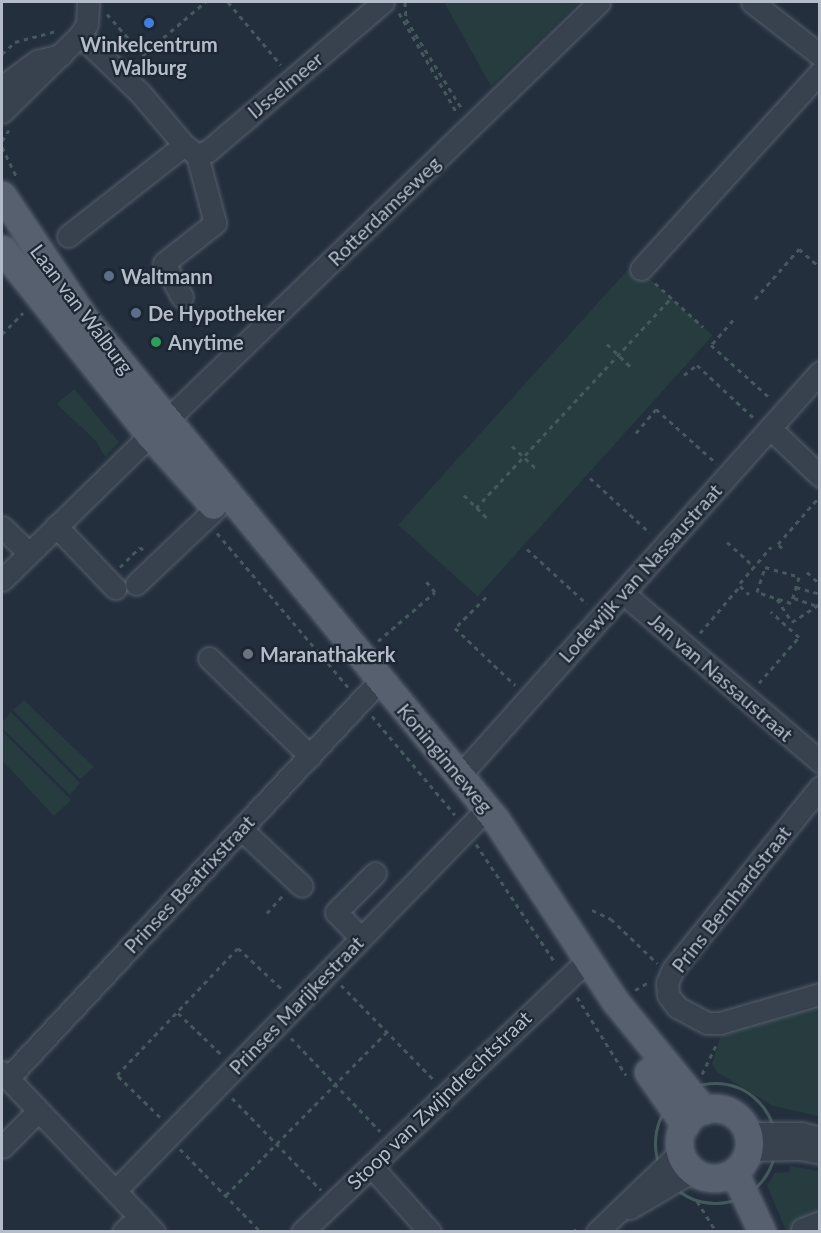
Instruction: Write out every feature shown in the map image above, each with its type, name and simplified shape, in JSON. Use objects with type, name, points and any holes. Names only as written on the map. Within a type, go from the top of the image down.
[{"type":"main road","name":"Laan van Walburg","points":[[2,195],[159,427]]},
{"type":"main road","name":"Laan van Walburg","points":[[2,249],[159,427]]},
{"type":"main road","name":"Koninginneweg","points":[[159,427],[210,514],[465,816],[577,970],[694,1117]]},
{"type":"main road","name":"Koninginneweg","points":[[159,427],[226,496],[460,774],[517,850],[694,1117]]},
{"type":"main road","points":[[695,1166],[748,1141],[733,1114],[722,1109],[694,1117],[695,1166],[743,1232]]},
{"type":"main road","points":[[695,1166],[762,1232]]},
{"type":"street","name":"Rotterdamseweg","points":[[2,580],[599,2]]},
{"type":"street","points":[[752,2],[819,56]]},
{"type":"street","points":[[2,112],[80,35],[96,6]]},
{"type":"street","name":"IJsselmeer","points":[[68,236],[191,150],[208,151],[292,79],[390,6]]},
{"type":"street","points":[[80,35],[141,94],[191,150],[215,223],[164,263],[182,297]]},
{"type":"street","points":[[2,87],[37,61],[61,55]]},
{"type":"street","points":[[640,269],[819,72]]},
{"type":"street","name":"Lodewijk van Nassaustraat","points":[[460,774],[819,372]]},
{"type":"street","points":[[768,429],[819,476]]},
{"type":"street","points":[[56,526],[125,586],[210,514]]},
{"type":"street","points":[[2,526],[29,553]]},
{"type":"street","name":"Jan van Nassaustraat","points":[[623,593],[819,761]]},
{"type":"street","points":[[209,658],[310,756]]},
{"type":"street","name":"Prinses Beatrixstraat","points":[[5,1075],[365,696]]},
{"type":"street","name":"Prins Bernhardstraat","points":[[720,1023],[707,1023],[677,1007],[668,995],[672,969],[819,787]]},
{"type":"street","name":"Prinses Marijkestraat","points":[[116,1190],[361,938],[465,816]]},
{"type":"street","points":[[241,829],[299,884]]},
{"type":"street","points":[[361,938],[336,912],[375,873]]},
{"type":"street","name":"Stoop van Zwijndrechtstraat","points":[[302,1232],[577,970]]},
{"type":"street","points":[[720,1023],[819,994]]},
{"type":"street","points":[[5,1075],[154,1232]]},
{"type":"street","points":[[2,1147],[38,1111]]},
{"type":"street","points":[[748,1141],[801,1133],[819,1138]]},
{"type":"street","points":[[748,1141],[819,1153]]},
{"type":"street","points":[[371,1166],[430,1232]]},
{"type":"street","points":[[597,1232],[624,1209],[640,1205],[695,1166]]},
{"type":"street","points":[[123,1232],[140,1216]]},
{"type":"path","points":[[96,6],[143,55],[205,2]]},
{"type":"path","points":[[228,2],[292,79]]},
{"type":"path","points":[[405,2],[406,19],[451,95],[473,125]]},
{"type":"path","points":[[390,6],[446,97],[473,125]]},
{"type":"path","points":[[2,54],[15,42],[61,29],[80,35]]},
{"type":"path","points":[[755,299],[799,249],[819,267]]},
{"type":"path","points":[[640,269],[703,327]]},
{"type":"path","points":[[476,508],[671,298]]},
{"type":"path","points":[[2,334],[23,313]]},
{"type":"path","points":[[733,320],[711,345],[785,411]]},
{"type":"path","points":[[607,344],[631,367]]},
{"type":"path","points":[[684,375],[697,365],[768,429]]},
{"type":"path","points":[[636,433],[656,409],[729,474]]},
{"type":"path","points":[[512,446],[536,468]]},
{"type":"path","points":[[590,478],[665,546]]},
{"type":"path","points":[[464,495],[488,519]]},
{"type":"path","points":[[782,548],[778,544],[819,496]]},
{"type":"path","name":"Koninginneweg","points":[[210,514],[465,816]]},
{"type":"path","points":[[727,542],[754,566]]},
{"type":"path","points":[[740,583],[771,547]]},
{"type":"path","points":[[527,549],[601,617]]},
{"type":"path","points":[[765,567],[799,577],[793,598],[791,603],[757,592],[765,567]]},
{"type":"path","points":[[807,572],[819,584]]},
{"type":"path","points":[[372,646],[435,592],[424,579]]},
{"type":"path","points":[[687,648],[740,586],[749,594]]},
{"type":"path","points":[[796,587],[819,594]]},
{"type":"path","points":[[486,597],[455,628],[530,698]]},
{"type":"path","points":[[793,598],[818,604]]},
{"type":"path","points":[[777,599],[792,622],[818,604]]},
{"type":"path","points":[[746,698],[799,637],[771,612]]},
{"type":"path","points":[[267,913],[299,884]]},
{"type":"path","points":[[592,910],[611,919],[656,962],[672,969]]},
{"type":"path","points":[[261,1232],[117,1075],[238,948],[298,1003]]},
{"type":"path","points":[[328,971],[447,1093]]},
{"type":"path","points":[[178,1013],[235,1068]]},
{"type":"path","points":[[700,1076],[719,1039],[720,1023]]},
{"type":"path","points":[[277,1024],[393,1145]]},
{"type":"path","points":[[225,1195],[387,1032]]},
{"type":"path","points":[[219,1084],[333,1202]]},
{"type":"path","points":[[657,1126],[695,1166]]},
{"type":"path","points":[[697,1201],[716,1232]]},
{"type":"green space","points":[[444,2],[579,2],[491,86]]},
{"type":"green space","points":[[633,264],[713,336],[478,596],[398,525]]},
{"type":"green space","points":[[74,389],[119,442],[105,457],[96,441],[57,404]]},
{"type":"green space","points":[[24,700],[94,767],[80,779],[13,710]]},
{"type":"green space","points":[[11,712],[80,783],[70,795],[2,728],[2,722]]},
{"type":"green space","points":[[2,731],[71,800],[54,816],[2,760]]},
{"type":"green space","points":[[819,1001],[819,1116],[773,1106],[717,1072],[712,1064],[723,1029]]},
{"type":"green space","points":[[790,1166],[819,1171],[819,1216],[797,1231],[786,1231],[767,1185],[775,1173],[789,1172]]},
{"type":"place","name":"Winkelcentrum Walburg","points":[[149,23]]},
{"type":"place","name":"Waltmann","points":[[109,276]]},
{"type":"place","name":"De Hypotheker","points":[[136,313]]},
{"type":"place","name":"Anytime","points":[[156,342]]},
{"type":"place","name":"Maranathakerk","points":[[248,654]]}]
